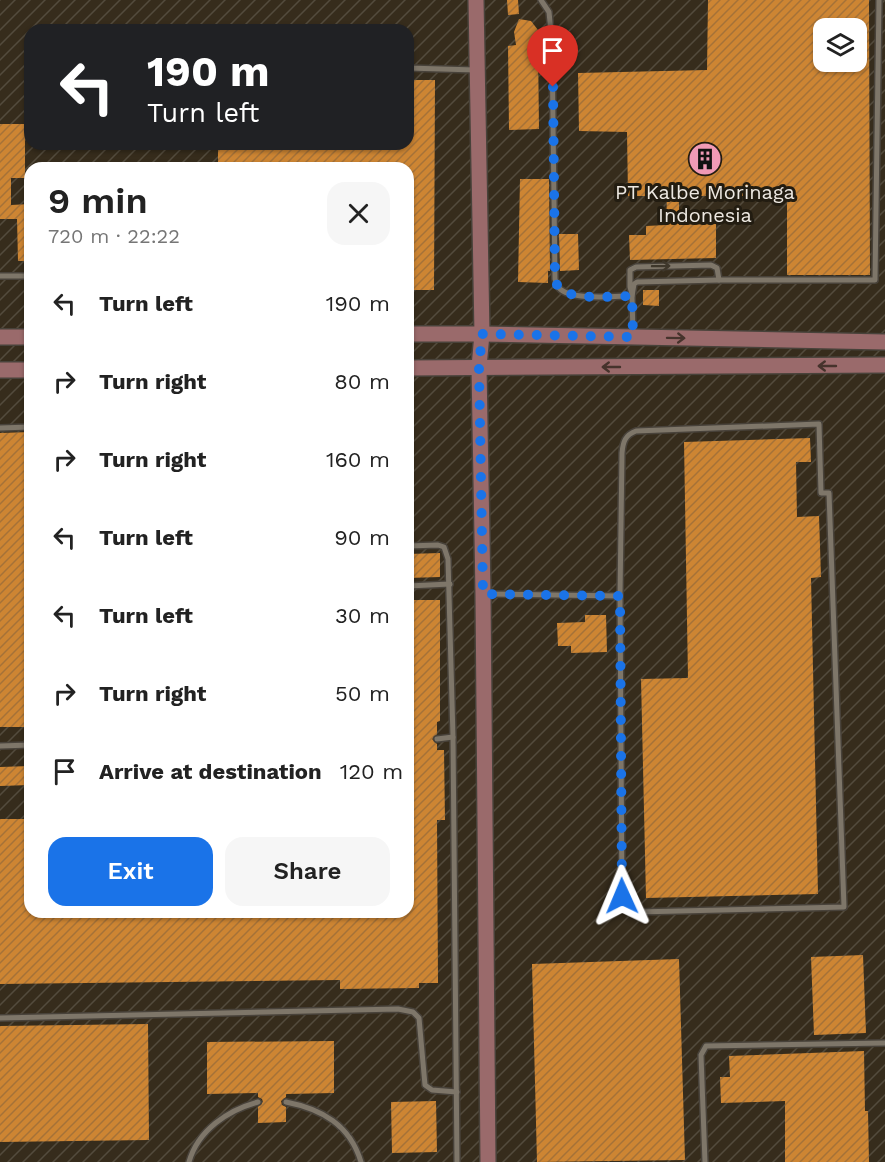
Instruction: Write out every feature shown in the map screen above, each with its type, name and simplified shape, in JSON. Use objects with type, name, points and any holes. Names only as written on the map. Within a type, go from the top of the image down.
[{"type":"street","points":[[476,0],[482,334],[479,368],[488,1162]]},
{"type":"street","points":[[414,334],[885,342]]},
{"type":"street","points":[[0,337],[24,337]]},
{"type":"street","points":[[414,368],[885,365]]},
{"type":"street","points":[[0,370],[24,370]]},
{"type":"lane","points":[[541,0],[549,12],[552,42],[555,279],[559,288],[571,294],[632,296]]},
{"type":"lane","points":[[633,337],[632,296],[634,284],[637,282],[875,280],[879,0]]},
{"type":"lane","points":[[414,69],[477,70]]},
{"type":"lane","points":[[632,296],[630,270],[636,267],[711,265],[717,268],[719,280]]},
{"type":"lane","points":[[0,276],[24,276]]},
{"type":"lane","points":[[819,424],[821,493],[829,493],[844,907],[637,912],[627,904],[622,896],[620,596],[624,438],[630,433],[819,424]]},
{"type":"lane","points":[[0,428],[24,428]]},
{"type":"lane","points":[[414,546],[444,547],[448,559],[450,584],[457,1162]]},
{"type":"lane","points":[[414,586],[450,584]]},
{"type":"lane","points":[[483,594],[620,596]]},
{"type":"lane","points":[[437,739],[453,737]]},
{"type":"lane","points":[[0,746],[24,746]]},
{"type":"lane","points":[[0,1018],[398,1009],[413,1011],[419,1018],[425,1085],[432,1090],[457,1092]]},
{"type":"lane","points":[[705,1162],[701,1055],[706,1046],[885,1042]]},
{"type":"lane","points":[[189,1162],[191,1153],[213,1125],[240,1107],[258,1102]]},
{"type":"lane","points":[[286,1102],[308,1106],[324,1113],[348,1137],[358,1151],[361,1162]]},
{"type":"shaded area","points":[[0,0],[885,0],[885,1162],[0,1162]]},
{"type":"building","points":[[507,0],[518,0],[519,14],[508,15]]},
{"type":"building","points":[[708,0],[869,0],[870,275],[787,275],[787,187],[748,188],[748,196],[679,196],[679,225],[716,224],[716,258],[630,260],[629,235],[646,235],[646,226],[666,225],[667,196],[628,196],[627,132],[579,131],[578,73],[707,70]]},
{"type":"building","points":[[519,19],[531,21],[538,30],[534,45],[538,45],[539,129],[509,130],[508,46],[516,45],[514,32]]},
{"type":"building","points":[[414,80],[435,80],[434,290],[414,290],[414,162],[218,162],[218,150],[414,150]]},
{"type":"building","points":[[0,124],[24,124],[24,178],[11,178],[11,205],[24,204],[24,261],[18,261],[17,219],[0,219]]},
{"type":"building","points":[[520,179],[549,179],[550,271],[548,271],[548,283],[518,282]]},
{"type":"building","points":[[559,234],[578,234],[579,270],[560,271]]},
{"type":"building","points":[[643,290],[659,290],[659,306],[643,305]]},
{"type":"building","points":[[24,432],[24,727],[0,727],[0,433]]},
{"type":"building","points":[[810,438],[811,462],[796,462],[797,517],[819,516],[821,577],[811,578],[818,894],[646,898],[641,679],[688,678],[684,442]]},
{"type":"building","points":[[440,553],[440,577],[414,578],[414,554]]},
{"type":"building","points":[[414,600],[440,600],[440,721],[437,722],[437,734],[432,739],[437,744],[437,750],[444,750],[445,820],[437,820],[438,983],[419,983],[419,988],[340,989],[340,980],[0,984],[0,819],[24,819],[24,918],[414,918]]},
{"type":"building","points":[[585,615],[606,615],[607,652],[571,653],[571,646],[558,646],[557,623],[585,622]]},
{"type":"building","points":[[24,766],[24,785],[0,786],[0,767]]},
{"type":"building","points":[[863,955],[866,1033],[814,1035],[811,957]]},
{"type":"building","points":[[679,959],[685,1160],[537,1162],[532,964]]},
{"type":"building","points":[[148,1024],[149,1140],[0,1142],[0,1026]]},
{"type":"building","points":[[334,1041],[334,1093],[286,1094],[281,1101],[286,1107],[286,1122],[258,1123],[258,1107],[263,1102],[258,1097],[258,1093],[207,1094],[207,1042]]},
{"type":"building","points":[[864,1051],[869,1162],[785,1162],[785,1101],[721,1103],[720,1077],[730,1077],[729,1056]]},
{"type":"building","points":[[436,1101],[437,1152],[392,1153],[391,1102]]},
{"type":"place","name":"PT Kalbe Morinaga Indonesia","points":[[705,159]]},
{"type":"route","points":[[553,87],[555,279],[559,288],[571,294],[632,296],[633,337],[482,334],[479,368],[483,594],[620,596],[622,896]]}]
